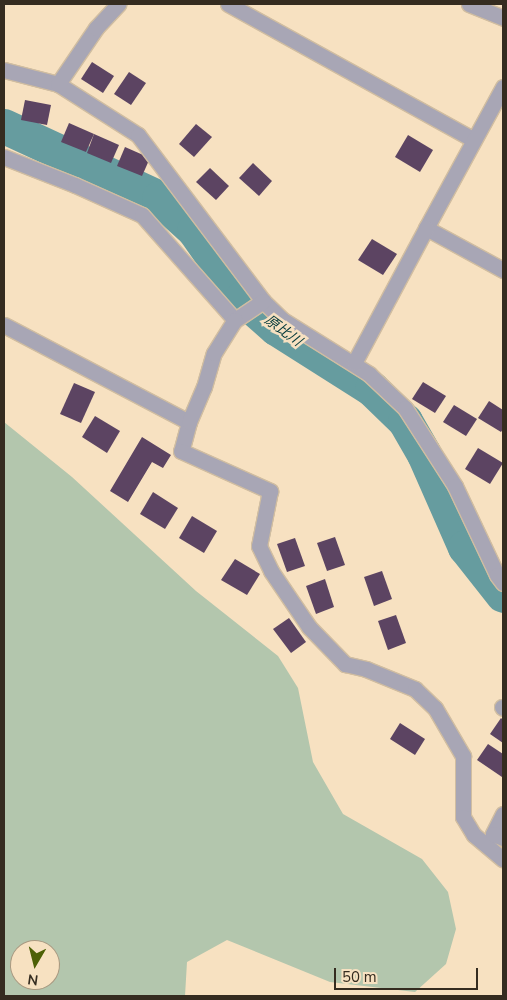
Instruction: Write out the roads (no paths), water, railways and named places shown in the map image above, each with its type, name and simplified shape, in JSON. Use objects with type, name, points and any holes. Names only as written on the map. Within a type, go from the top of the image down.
[{"type":"street","points":[[58,84],[96,28],[118,4]]},
{"type":"street","points":[[228,4],[474,138]]},
{"type":"street","points":[[469,4],[503,18]]},
{"type":"street","points":[[4,70],[58,84],[138,135],[263,301],[282,320],[369,374],[405,408],[455,486],[501,576]]},
{"type":"street","points":[[354,364],[503,87]]},
{"type":"street","points":[[4,157],[74,184],[142,215],[235,320]]},
{"type":"street","points":[[426,228],[503,270]]},
{"type":"street","points":[[263,301],[235,320],[214,353],[204,387],[189,422],[181,451],[270,491],[259,546],[271,571],[309,626],[345,664],[366,669],[416,689],[435,708],[463,756],[463,817],[474,835],[503,859]]},
{"type":"street","points":[[4,325],[189,422]]},
{"type":"street","points":[[503,814],[493,834],[503,838]]},
{"type":"waterway","name":"原比川","points":[[4,126],[159,198],[194,230],[242,298],[276,328],[372,389],[405,421],[424,454],[465,547],[503,595]]}]
